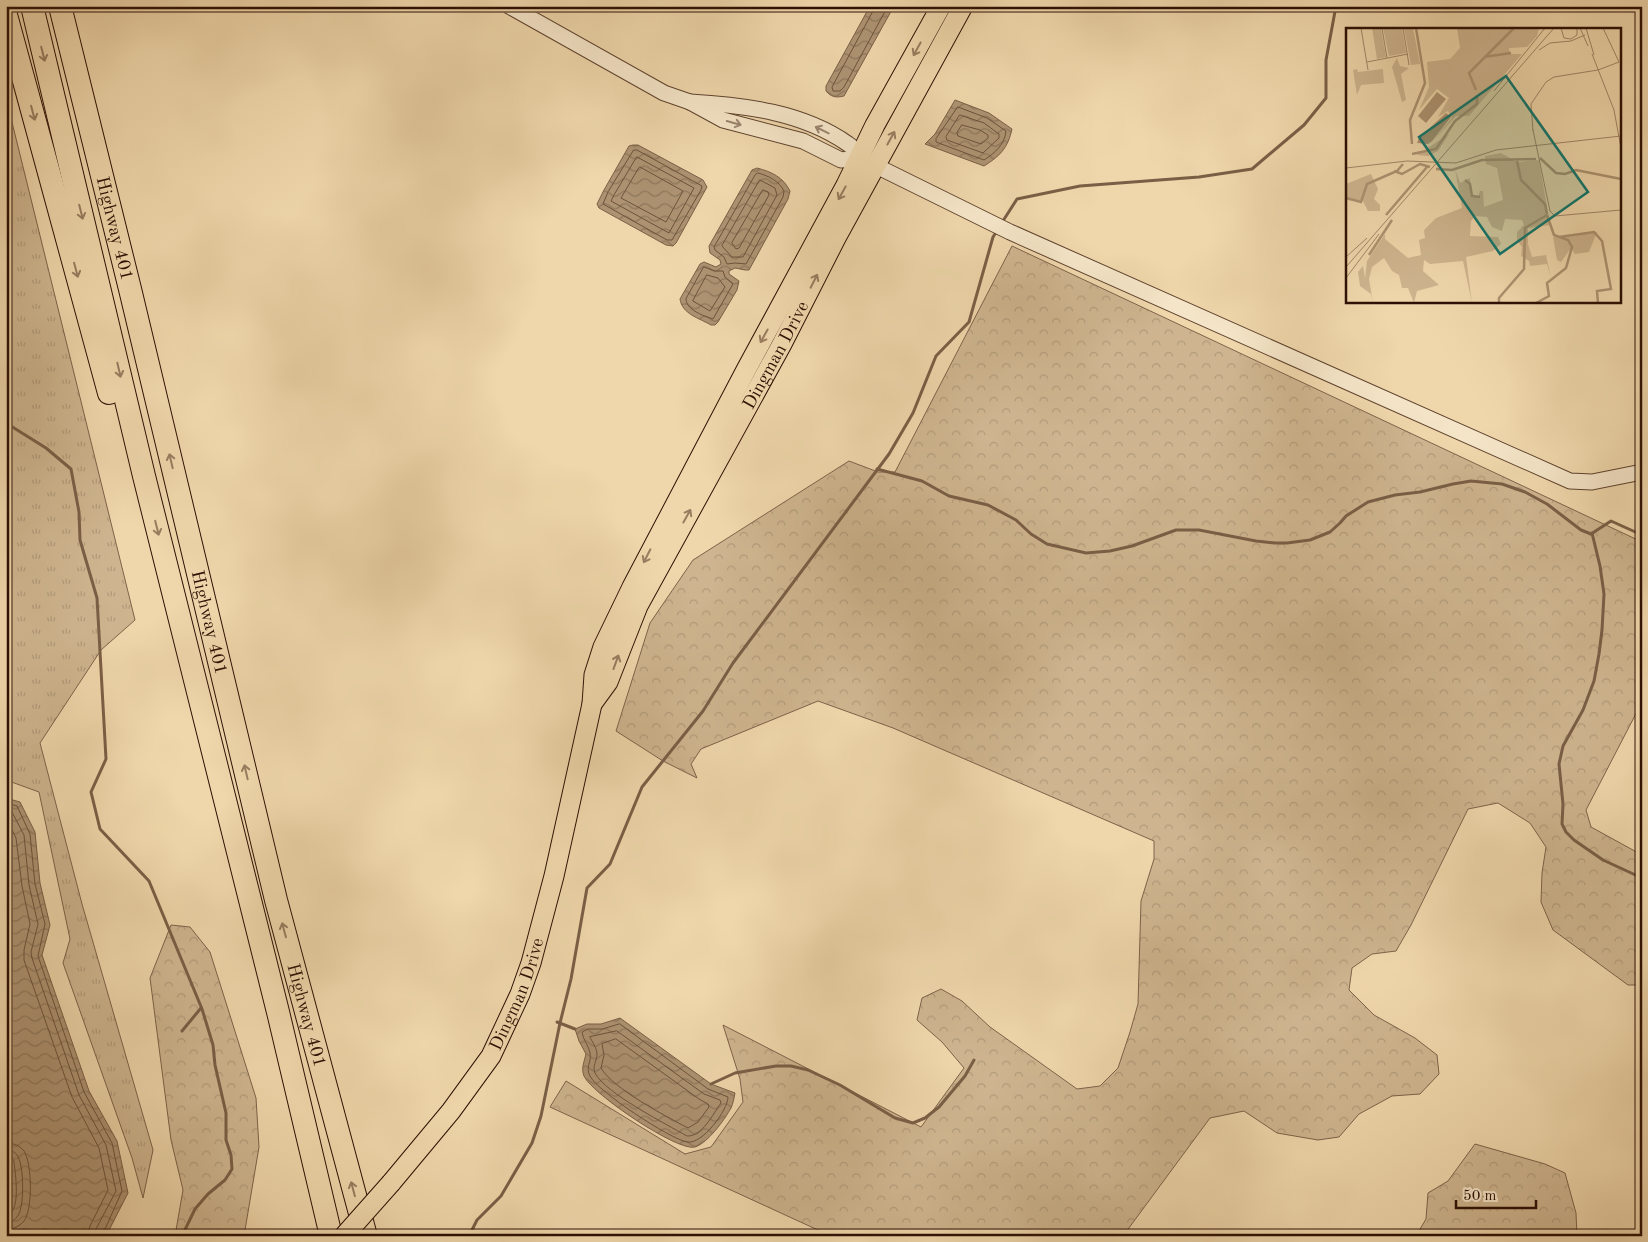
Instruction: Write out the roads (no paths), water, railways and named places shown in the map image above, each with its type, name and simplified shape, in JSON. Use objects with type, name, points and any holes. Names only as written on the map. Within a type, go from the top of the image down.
[{"type":"highway","name":"Highway 401","points":[[32,6],[144,476],[278,1012],[331,1236]]},
{"type":"highway","name":"Highway 401","points":[[60,6],[135,308],[276,900],[366,1236]]},
{"type":"highway","points":[[6,15],[124,448],[144,476]]},
{"type":"main road","name":"Dingman Drive","points":[[868,162],[875,125],[941,6]]},
{"type":"main road","name":"Dingman Drive","points":[[344,1236],[392,1183],[451,1111],[491,1056],[520,994],[531,962],[554,876],[592,704],[594,675],[604,647],[632,587],[746,370],[868,162],[963,6]]},
{"type":"street","points":[[509,6],[664,93],[690,102],[728,104],[788,117],[812,126],[849,144],[868,162],[1010,232],[1570,481],[1592,482],[1642,472]]},
{"type":"water","points":[[870,6],[894,6],[844,96],[832,96],[826,91],[826,86]]},
{"type":"water","points":[[955,100],[989,113],[1012,129],[1002,151],[995,159],[984,166],[925,144],[935,134]]},
{"type":"water","points":[[638,145],[703,180],[707,187],[673,246],[666,245],[599,208],[597,204],[629,146]]},
{"type":"water","points":[[757,168],[772,173],[784,182],[790,191],[788,199],[749,270],[735,268],[729,271],[729,274],[739,281],[737,290],[718,322],[715,325],[711,325],[688,312],[681,304],[680,299],[700,264],[704,262],[716,267],[721,264],[720,260],[710,253],[709,246],[752,170]]},
{"type":"water","points":[[6,798],[20,802],[35,832],[40,883],[50,925],[42,955],[89,1091],[117,1141],[128,1193],[106,1236],[6,1236],[12,1192],[6,1143]]},
{"type":"water","points":[[620,1018],[711,1084],[735,1093],[732,1106],[725,1118],[711,1136],[700,1145],[695,1147],[686,1146],[672,1141],[636,1120],[602,1095],[584,1076],[583,1068],[586,1054],[575,1029],[587,1024],[601,1024]]},
{"type":"waterway","points":[[1001,224],[1017,199],[1080,186],[1199,177],[1252,169],[1304,125],[1326,98],[1326,60],[1336,6]]},
{"type":"waterway","points":[[469,1236],[477,1220],[501,1196],[532,1143],[541,1116],[571,979],[587,888],[610,864],[642,787],[703,711],[733,663],[889,454],[913,413],[936,356],[969,322],[993,237],[997,231]]},
{"type":"waterway","points":[[6,423],[46,448],[71,469],[79,512],[80,540],[97,598],[106,759],[91,792],[100,829],[149,881],[202,1009],[213,1045],[215,1065],[226,1113],[226,1140],[231,1155],[232,1169],[225,1180],[208,1194],[195,1209],[182,1236]]},
{"type":"waterway","points":[[877,469],[922,481],[949,496],[988,505],[1016,520],[1031,534],[1047,544],[1086,553],[1110,551],[1132,546],[1176,530],[1199,530],[1275,543],[1310,540],[1330,532],[1346,516],[1368,502],[1471,481],[1502,484],[1525,492],[1547,504],[1581,530],[1591,534],[1611,521],[1642,535]]},
{"type":"waterway","points":[[1592,533],[1604,594],[1602,630],[1594,681],[1583,710],[1563,746],[1559,764],[1563,804],[1562,824],[1566,832],[1574,840],[1603,860],[1642,878]]},
{"type":"waterway","points":[[182,1031],[201,1008]]},
{"type":"waterway","points":[[557,1022],[575,1029]]},
{"type":"waterway","points":[[711,1084],[735,1073],[776,1066],[791,1066],[808,1070],[840,1085],[895,1118],[913,1123],[925,1118],[939,1107],[965,1076],[974,1060]]}]
